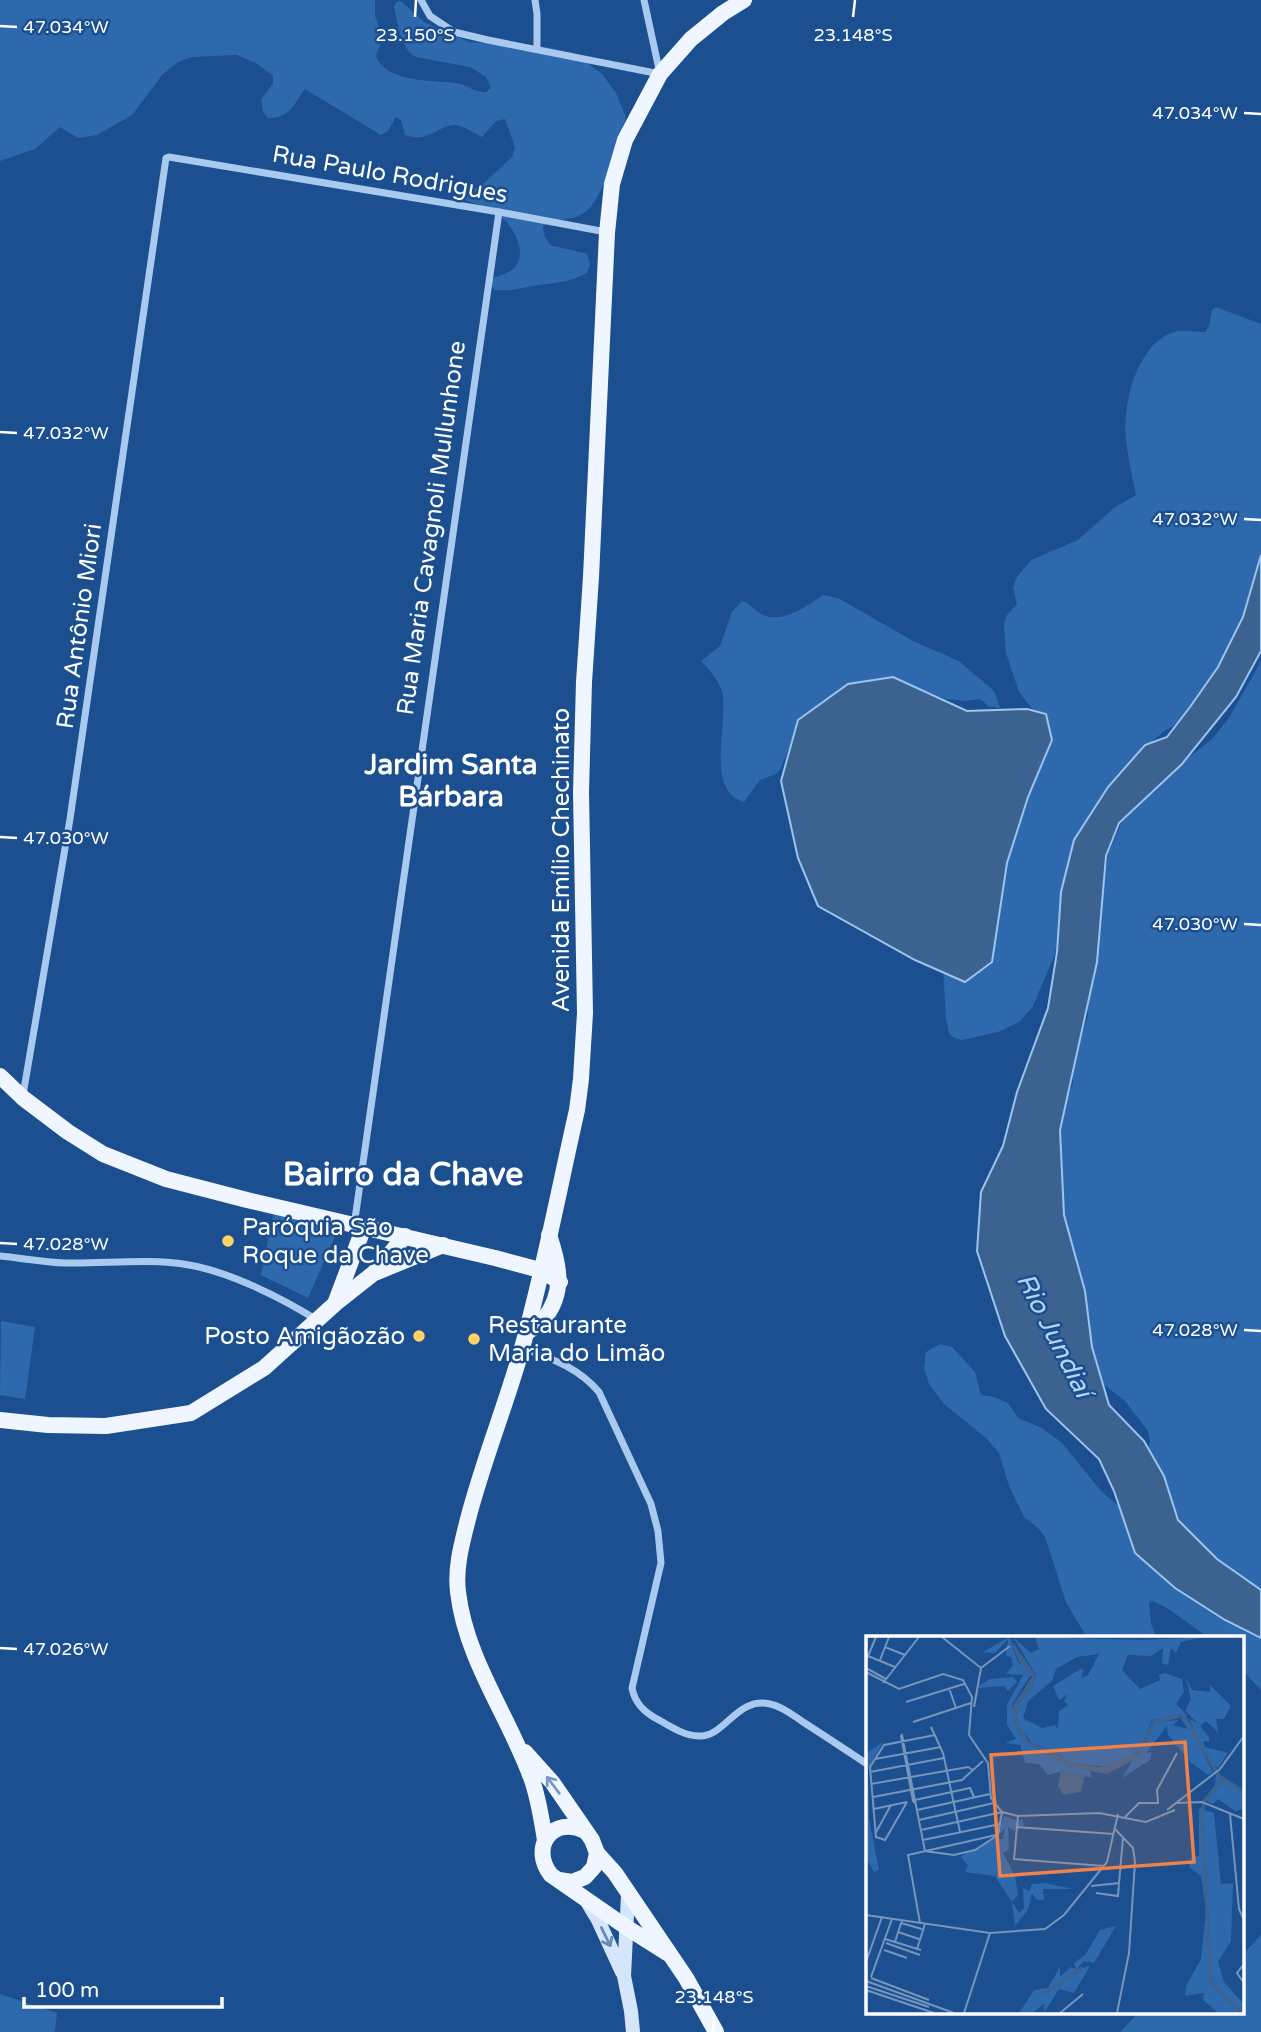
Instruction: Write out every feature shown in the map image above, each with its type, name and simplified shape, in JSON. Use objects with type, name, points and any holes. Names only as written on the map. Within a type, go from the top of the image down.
[{"type":"main road","name":"Avenida Emílio Chechinato","points":[[545,1840],[533,1783],[466,1630],[458,1593],[457,1568],[475,1490],[524,1340],[577,1110],[581,1079],[585,1013],[582,751],[607,233],[612,184],[625,139],[660,74],[691,40],[723,13],[744,0]]},
{"type":"main road","points":[[0,1076],[23,1098],[103,1154],[166,1179],[540,1270],[560,1282]]},
{"type":"main road","name":"Rua Maria Cavagnoli Mullunhone","points":[[335,1303],[359,1226]]},
{"type":"main road","points":[[524,1340],[548,1312],[560,1282],[549,1233]]},
{"type":"main road","points":[[0,1420],[47,1425],[106,1426],[191,1413],[264,1368],[335,1303],[374,1273],[405,1236]]},
{"type":"main road","points":[[374,1273],[443,1245]]},
{"type":"main road","name":"Avenida Emílio Chechinato","points":[[516,1743],[552,1782],[585,1831]]},
{"type":"main road","points":[[667,1953],[551,1875],[542,1858],[545,1840],[551,1833],[568,1826],[585,1831],[597,1853],[614,1873],[686,1978],[716,2032]]},
{"type":"main road","points":[[559,1880],[572,1882],[585,1877],[594,1867],[597,1853]]},
{"type":"main road","points":[[624,1976],[628,1895]]},
{"type":"main road","points":[[585,1898],[624,1976],[633,2032]]},
{"type":"street","points":[[421,0],[429,16],[454,32],[660,74],[644,0]]},
{"type":"street","points":[[427,0],[429,16]]},
{"type":"street","points":[[535,0],[537,49]]},
{"type":"street","name":"Rua Paulo Rodrigues","points":[[166,159],[169,157],[499,212],[607,233]]},
{"type":"street","name":"Rua Antônio Miori","points":[[23,1098],[78,769],[166,159]]},
{"type":"street","name":"Rua Maria Cavagnoli Mullunhone","points":[[359,1226],[499,212]]},
{"type":"street","points":[[0,1256],[63,1263],[154,1262],[191,1265],[229,1277],[285,1301],[317,1321]]},
{"type":"street","points":[[524,1340],[588,1378],[599,1392],[651,1504],[658,1531],[661,1563],[632,1688],[639,1706],[664,1723],[700,1737],[715,1731],[742,1709],[755,1703],[771,1704],[866,1763]]},
{"type":"shaded area","points":[[0,0],[375,0],[375,16],[383,37],[376,56],[381,65],[399,76],[459,84],[482,92],[491,88],[486,77],[470,67],[416,57],[406,48],[400,35],[394,7],[396,2],[401,1],[424,22],[469,42],[545,47],[574,53],[602,74],[616,93],[626,117],[610,169],[591,206],[579,216],[552,221],[543,227],[550,245],[587,254],[590,264],[587,273],[563,282],[512,290],[495,290],[490,284],[492,278],[508,272],[518,263],[518,241],[500,216],[459,198],[457,194],[481,186],[512,157],[515,147],[505,119],[496,121],[482,137],[455,125],[427,136],[413,137],[405,135],[401,120],[396,117],[388,131],[381,135],[305,89],[286,113],[268,118],[263,112],[261,100],[273,83],[273,76],[256,63],[237,55],[192,57],[178,62],[163,74],[132,115],[97,135],[78,138],[60,127],[35,149],[0,161]]},
{"type":"shaded area","points":[[1216,307],[1261,324],[1261,609],[1204,710],[1166,730],[1137,753],[1113,780],[1097,805],[1079,848],[1054,957],[1032,1008],[1019,1022],[998,1032],[962,1040],[954,1038],[949,1033],[946,1019],[943,969],[1046,727],[1019,692],[1006,653],[1004,624],[1007,615],[1017,604],[1013,587],[1017,577],[1031,560],[1078,540],[1115,507],[1136,495],[1125,424],[1131,389],[1140,364],[1147,352],[1166,335],[1178,331],[1205,332],[1212,310]]},
{"type":"shaded area","points":[[823,595],[840,599],[913,641],[959,661],[994,691],[1000,708],[988,706],[980,699],[946,699],[924,690],[897,685],[803,723],[793,738],[781,768],[776,774],[760,780],[744,802],[732,795],[725,784],[721,770],[722,692],[716,679],[701,661],[720,646],[732,612],[742,601],[761,614],[777,617],[794,613]]},
{"type":"shaded area","points":[[1261,661],[1261,1596],[1230,1579],[1182,1526],[1170,1497],[1146,1466],[1150,1441],[1148,1431],[1125,1401],[1102,1383],[1050,1220],[1059,1119],[1073,1084],[1073,1060],[1088,1016],[1089,979],[1108,855],[1122,821],[1136,799],[1212,739],[1229,718]]},
{"type":"shaded area","points":[[274,1211],[337,1232],[308,1298],[261,1275]]},
{"type":"shaded area","points":[[1,1321],[35,1327],[25,1399],[0,1395]]},
{"type":"shaded area","points":[[940,1344],[952,1347],[975,1372],[981,1395],[1008,1403],[1018,1418],[1042,1428],[1062,1443],[1101,1491],[1261,1625],[1261,1690],[1244,1672],[1244,1636],[1206,1636],[1153,1601],[1149,1603],[1151,1624],[1156,1636],[1086,1636],[1066,1602],[1045,1537],[1024,1517],[1009,1486],[999,1453],[986,1438],[944,1404],[929,1384],[924,1368],[926,1352]]},
{"type":"shaded area","points":[[1261,1935],[1261,2032],[1120,2032],[1137,2014],[1244,2014],[1244,1953]]},
{"type":"shaded area","points":[[0,1994],[57,2013],[55,2032],[0,2032]]},
{"type":"water","name":"Rio Jundiaí","points":[[1261,555],[1261,651],[1236,697],[1182,764],[1119,823],[1106,856],[1097,962],[1060,1130],[1064,1215],[1085,1291],[1092,1347],[1109,1405],[1144,1441],[1164,1476],[1178,1520],[1217,1559],[1261,1590],[1261,1638],[1225,1620],[1175,1588],[1135,1553],[1114,1491],[1099,1459],[1046,1409],[1005,1336],[977,1251],[981,1192],[1003,1146],[1017,1092],[1048,1008],[1057,952],[1061,892],[1074,840],[1108,787],[1145,745],[1167,737],[1218,667],[1243,617]]},
{"type":"water","points":[[893,677],[967,711],[1027,709],[1046,714],[1052,740],[1028,797],[1007,863],[992,962],[965,982],[915,960],[818,906],[798,858],[781,781],[798,720],[848,684]]},
{"type":"place","name":"Paróquia São Roque da Chave","points":[[228,1241]]},
{"type":"place","name":"Posto Amigãozão","points":[[419,1336]]},
{"type":"place","name":"Restaurante Maria do Limão","points":[[474,1339]]},
{"type":"district","name":"Jardim Santa Bárbara","points":[[451,780]]},
{"type":"district","name":"Bairro da Chave","points":[[403,1174]]}]
